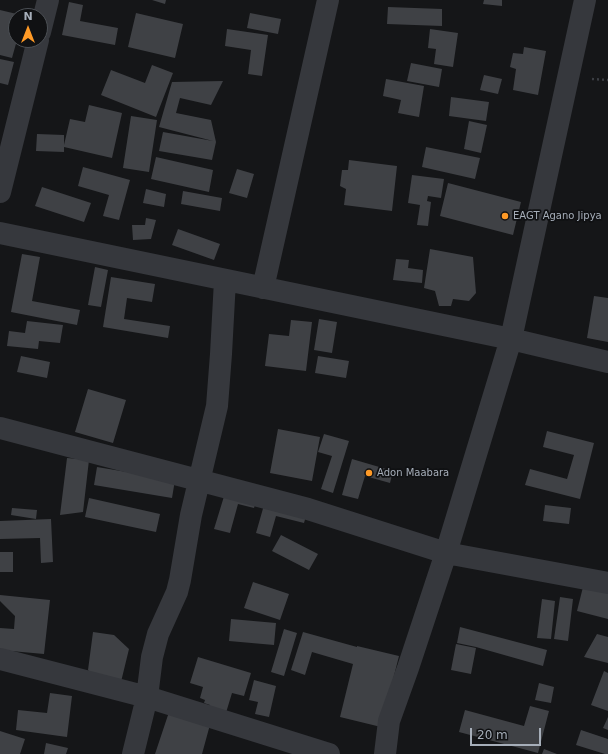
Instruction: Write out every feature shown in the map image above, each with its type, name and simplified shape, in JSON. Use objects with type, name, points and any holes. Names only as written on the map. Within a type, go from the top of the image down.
[{"type":"street","points":[[263,288],[328,0]]},
{"type":"street","points":[[385,754],[389,721],[446,553],[511,339],[585,0]]},
{"type":"street","points":[[0,192],[36,48]]},
{"type":"street","points":[[0,233],[511,339],[608,362]]},
{"type":"street","points":[[133,754],[148,697],[152,657],[158,634],[177,592],[180,580],[191,516],[217,406],[225,280]]},
{"type":"street","points":[[0,428],[308,509],[446,553],[608,583]]},
{"type":"street","points":[[0,659],[148,697],[329,754]]},
{"type":"building","points":[[152,0],[166,0],[165,4]]},
{"type":"building","points":[[484,0],[502,0],[502,6],[483,4]]},
{"type":"building","points":[[69,2],[83,5],[80,21],[118,28],[115,45],[62,35]]},
{"type":"building","points":[[388,7],[442,9],[442,26],[387,24]]},
{"type":"building","points":[[0,10],[8,12],[8,48],[15,48],[12,58],[0,55]]},
{"type":"building","points":[[136,13],[183,24],[175,58],[128,47]]},
{"type":"building","points":[[250,13],[281,19],[278,34],[247,28]]},
{"type":"building","points":[[227,29],[268,35],[262,76],[248,74],[251,50],[225,46]]},
{"type":"building","points":[[430,29],[458,33],[453,67],[434,64],[436,49],[428,48]]},
{"type":"building","points":[[524,47],[546,51],[538,95],[513,90],[516,69],[510,67],[513,53],[523,54]]},
{"type":"building","points":[[0,59],[14,62],[8,85],[0,83]]},
{"type":"building","points":[[411,63],[442,69],[439,87],[407,81]]},
{"type":"building","points":[[152,65],[173,73],[156,117],[101,95],[111,70],[145,83]]},
{"type":"building","points":[[484,75],[502,79],[498,94],[480,90]]},
{"type":"building","points":[[386,79],[424,86],[419,117],[398,113],[401,100],[383,96]]},
{"type":"building","points":[[223,81],[211,105],[180,98],[176,113],[211,120],[216,142],[212,160],[159,151],[163,132],[213,141],[159,127],[172,82]]},
{"type":"building","points":[[451,97],[489,102],[486,121],[449,116]]},
{"type":"building","points":[[89,105],[122,113],[112,158],[64,147],[64,152],[36,151],[37,134],[64,135],[64,145],[70,119],[85,122]]},
{"type":"building","points":[[131,116],[157,120],[149,172],[123,168]]},
{"type":"building","points":[[469,121],[487,125],[481,153],[464,149]]},
{"type":"building","points":[[426,147],[480,158],[475,179],[422,167]]},
{"type":"building","points":[[156,157],[213,170],[209,192],[151,179]]},
{"type":"building","points":[[349,160],[397,166],[392,211],[344,205],[346,189],[340,186],[342,170],[348,170]]},
{"type":"building","points":[[83,167],[130,180],[119,220],[103,216],[109,195],[78,186]]},
{"type":"building","points":[[237,169],[254,174],[247,198],[229,193]]},
{"type":"building","points":[[412,175],[444,179],[441,198],[428,196],[427,201],[431,202],[428,226],[417,225],[420,205],[408,203]]},
{"type":"building","points":[[448,183],[521,202],[513,235],[440,216]]},
{"type":"building","points":[[42,187],[91,203],[84,222],[35,206]]},
{"type":"building","points":[[146,189],[166,194],[164,207],[143,203]]},
{"type":"building","points":[[183,191],[222,198],[220,211],[181,204]]},
{"type":"building","points":[[146,218],[156,220],[151,239],[133,240],[132,225],[145,225]]},
{"type":"building","points":[[178,229],[220,244],[214,260],[172,245]]},
{"type":"building","points":[[430,249],[473,257],[476,293],[469,301],[453,299],[451,306],[439,306],[435,291],[424,288]]},
{"type":"building","points":[[22,254],[40,257],[32,301],[80,310],[77,325],[11,312]]},
{"type":"building","points":[[396,259],[409,260],[408,268],[423,270],[422,283],[393,280]]},
{"type":"building","points":[[95,267],[108,270],[101,307],[88,305]]},
{"type":"building","points":[[111,277],[155,284],[152,302],[127,298],[124,319],[170,326],[168,338],[103,327]]},
{"type":"building","points":[[594,296],[608,298],[608,342],[587,338]]},
{"type":"building","points":[[319,319],[337,322],[332,353],[314,350]]},
{"type":"building","points":[[291,320],[312,322],[306,371],[265,366],[269,334],[289,336]]},
{"type":"building","points":[[27,321],[63,325],[60,343],[39,341],[38,349],[7,346],[9,331],[25,333]]},
{"type":"building","points":[[21,356],[50,362],[47,378],[17,372]]},
{"type":"building","points":[[318,356],[349,361],[346,378],[315,373]]},
{"type":"building","points":[[88,389],[126,400],[113,443],[75,432]]},
{"type":"building","points":[[278,429],[320,437],[312,481],[270,473]]},
{"type":"building","points":[[547,431],[594,443],[580,499],[525,485],[530,469],[567,479],[574,455],[543,447]]},
{"type":"building","points":[[324,434],[349,441],[333,493],[321,489],[332,456],[318,452]]},
{"type":"building","points":[[67,458],[89,460],[83,512],[60,515]]},
{"type":"building","points":[[352,459],[393,471],[390,483],[365,476],[358,499],[342,495]]},
{"type":"building","points":[[97,467],[175,480],[172,498],[94,485]]},
{"type":"building","points":[[229,480],[260,489],[254,508],[238,504],[230,533],[214,529]]},
{"type":"building","points":[[89,498],[160,514],[156,532],[85,517]]},
{"type":"building","points":[[266,498],[308,509],[304,523],[276,516],[270,537],[256,533]]},
{"type":"building","points":[[545,505],[571,508],[569,524],[543,521]]},
{"type":"building","points":[[12,508],[37,510],[36,519],[11,515]]},
{"type":"building","points":[[51,519],[53,562],[41,563],[40,538],[0,539],[0,521]]},
{"type":"building","points":[[281,535],[318,554],[309,570],[272,551]]},
{"type":"building","points":[[0,552],[13,552],[13,572],[0,572]]},
{"type":"building","points":[[253,582],[289,594],[280,620],[244,608]]},
{"type":"building","points":[[584,583],[608,589],[608,619],[577,611]]},
{"type":"building","points":[[0,595],[50,600],[44,654],[0,650],[0,628],[14,629],[15,616],[0,601]]},
{"type":"building","points":[[560,597],[573,599],[568,641],[554,639]]},
{"type":"building","points":[[542,599],[555,601],[551,639],[537,638]]},
{"type":"building","points":[[231,619],[276,623],[274,645],[229,641]]},
{"type":"building","points":[[460,627],[547,650],[543,666],[457,643]]},
{"type":"building","points":[[284,629],[297,633],[284,676],[271,672]]},
{"type":"building","points":[[93,632],[114,635],[129,649],[120,686],[95,679],[88,670]]},
{"type":"building","points":[[303,632],[357,647],[399,656],[381,727],[340,717],[353,664],[312,652],[305,675],[291,670]]},
{"type":"building","points":[[597,634],[608,637],[608,663],[584,657]]},
{"type":"building","points":[[456,644],[476,648],[471,674],[451,670]]},
{"type":"building","points":[[198,657],[251,673],[244,696],[232,693],[225,716],[208,710],[210,705],[204,703],[205,700],[200,698],[203,687],[190,683]]},
{"type":"building","points":[[604,671],[608,673],[608,711],[591,705]]},
{"type":"building","points":[[254,680],[276,686],[269,717],[255,714],[258,702],[249,700]]},
{"type":"building","points":[[539,683],[554,687],[551,703],[535,700]]},
{"type":"building","points":[[50,693],[72,696],[67,737],[16,730],[18,710],[47,713]]},
{"type":"building","points":[[530,706],[549,711],[538,753],[459,732],[465,710],[524,726]]},
{"type":"building","points":[[170,709],[211,721],[202,754],[155,754]]},
{"type":"building","points":[[608,717],[608,730],[603,728]]},
{"type":"building","points":[[581,730],[608,739],[608,754],[576,745]]},
{"type":"building","points":[[0,731],[25,739],[20,754],[0,754]]},
{"type":"building","points":[[46,743],[68,748],[66,754],[44,754]]},
{"type":"building","points":[[544,749],[557,754],[542,754]]},
{"type":"place","name":"EAGT Agano Jipya","points":[[505,216]]},
{"type":"place","name":"Adon Maabara","points":[[369,473]]}]
